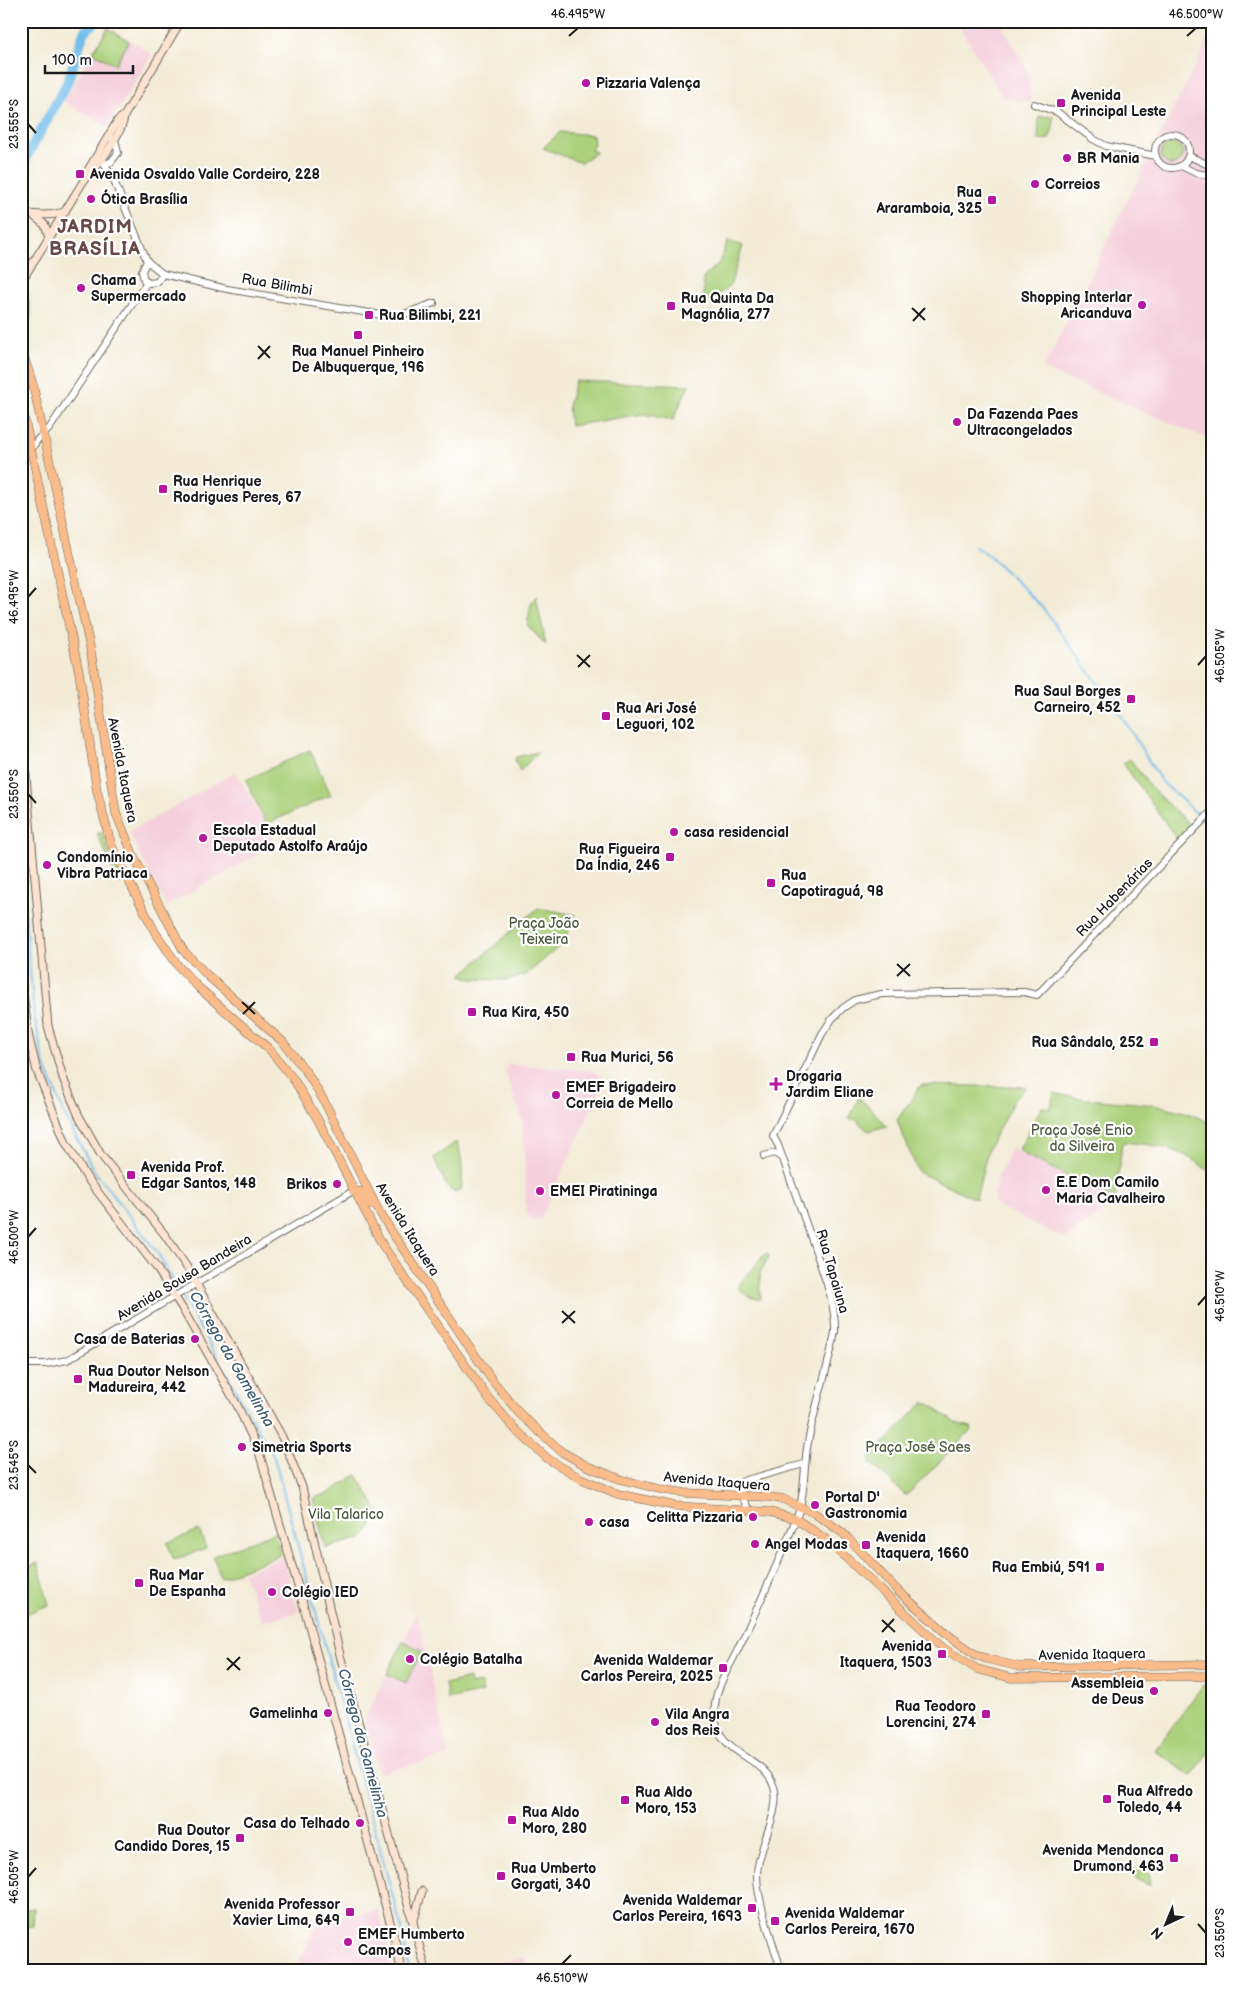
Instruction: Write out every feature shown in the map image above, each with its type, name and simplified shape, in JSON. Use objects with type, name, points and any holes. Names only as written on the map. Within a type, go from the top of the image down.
[{"type":"main road","points":[[86,177],[105,162],[118,120],[124,116],[181,21]]},
{"type":"main road","points":[[21,282],[65,212],[101,149],[111,138]]},
{"type":"main road","points":[[101,149],[99,158],[105,162]]},
{"type":"main road","points":[[21,212],[34,216],[55,215],[65,212]]},
{"type":"main road","points":[[34,216],[45,225],[49,237]]},
{"type":"main road","name":"Avenida Itaquera","points":[[21,347],[33,385],[42,425],[46,432],[91,652],[116,813],[126,840],[183,950],[207,975],[283,1042],[307,1073],[324,1101],[377,1208],[392,1234],[492,1380],[512,1406],[562,1452],[606,1474],[653,1488],[685,1493],[769,1497],[800,1506],[843,1533],[918,1610],[952,1638],[981,1656],[1007,1665],[1020,1667],[1213,1664]]},
{"type":"main road","name":"Avenida Itaquera","points":[[21,403],[79,672],[97,791],[116,856],[155,932],[179,967],[199,988],[270,1050],[294,1080],[318,1120],[383,1246],[488,1398],[516,1430],[548,1459],[580,1478],[618,1494],[642,1500],[696,1508],[770,1512],[796,1519],[828,1541],[943,1648],[977,1669],[1011,1678],[1213,1676]]},
{"type":"main road","points":[[21,720],[48,1026],[63,1078],[78,1114],[101,1155],[170,1242],[282,1437],[302,1487],[340,1655],[426,1970]]},
{"type":"main road","points":[[21,979],[29,1038],[37,1072],[66,1143],[87,1178],[177,1296],[237,1405],[259,1452],[302,1600],[402,1970]]},
{"type":"main road","points":[[353,1191],[359,1190],[364,1194],[382,1224],[392,1234]]},
{"type":"main road","points":[[413,1922],[422,1891]]},
{"type":"street","points":[[1034,104],[1058,112],[1106,146],[1156,156]]},
{"type":"street","points":[[1170,134],[1176,134],[1184,139],[1189,147],[1189,156],[1181,166],[1175,168],[1164,166],[1156,156],[1156,146],[1161,138],[1170,134]]},
{"type":"street","points":[[111,138],[118,148],[118,153],[105,162],[147,262],[163,274],[156,282],[147,282]]},
{"type":"street","points":[[1189,156],[1213,167]]},
{"type":"street","points":[[1181,166],[1196,173],[1213,176]]},
{"type":"street","points":[[147,262],[142,271],[143,277],[147,282]]},
{"type":"street","name":"Rua Bilimbi","points":[[163,274],[227,288],[387,316],[399,316],[434,303]]},
{"type":"street","points":[[31,450],[46,432],[147,282]]},
{"type":"street","name":"Rua Habenárias","points":[[773,1136],[822,1034],[837,1012],[855,1000],[882,994],[1024,992],[1037,995],[1211,812]]},
{"type":"street","name":"Rua Tapaiuna","points":[[773,1136],[784,1160],[819,1262],[835,1321],[832,1346],[808,1440],[804,1464],[804,1482],[796,1519],[718,1691],[715,1708],[721,1736],[729,1746],[767,1775],[774,1786],[776,1798],[757,1876],[759,1895],[781,1970]]},
{"type":"street","points":[[764,1156],[775,1154],[784,1160]]},
{"type":"street","name":"Avenida Sousa Bandeira","points":[[21,1364],[46,1364],[67,1360],[353,1191]]},
{"type":"street","points":[[749,1510],[741,1495],[743,1481],[804,1464]]},
{"type":"shaded area","points":[[956,21],[999,21],[1025,65],[1029,76],[1031,102],[1003,98]]},
{"type":"shaded area","points":[[109,27],[152,54],[107,127],[63,101]]},
{"type":"shaded area","points":[[1213,30],[1213,441],[1043,369]]},
{"type":"shaded area","name":"Escola Estadual Deputado Astolfo Araújo","points":[[236,772],[276,844],[166,906],[129,832]]},
{"type":"shaded area","name":"EMEF Brigadeiro Correia de Mello","points":[[508,1064],[593,1071],[601,1077],[603,1083],[541,1219],[531,1219],[526,1211],[523,1124],[505,1071]]},
{"type":"shaded area","name":"E.E Dom Camilo Maria Cavalheiro","points":[[1011,1148],[1115,1199],[1116,1203],[1064,1238],[994,1204],[996,1181]]},
{"type":"shaded area","name":"Colégio IED","points":[[283,1557],[299,1612],[262,1622],[243,1573]]},
{"type":"shaded area","name":"Colégio Batalha","points":[[417,1612],[448,1756],[379,1773],[364,1720]]},
{"type":"shaded area","name":"EMEF Humberto Campos","points":[[379,1910],[393,1970],[295,1970],[317,1923]]},
{"type":"shaded area","points":[[525,1957],[527,1970],[468,1970]]},
{"type":"green space","points":[[108,28],[129,41],[115,65],[93,52]]},
{"type":"green space","points":[[1053,116],[1053,129],[1049,139],[1038,140],[1039,117]]},
{"type":"green space","points":[[560,132],[593,135],[594,144],[591,150],[596,152],[581,163],[543,148]]},
{"type":"green space","points":[[1172,143],[1180,146],[1183,154],[1180,162],[1172,165],[1164,162],[1161,154],[1164,146]]},
{"type":"green space","points":[[728,241],[743,246],[730,286],[710,301],[704,303],[703,278],[720,262]]},
{"type":"green space","points":[[27,291],[31,315],[26,338],[20,314],[22,302]]},
{"type":"green space","points":[[575,381],[689,385],[673,420],[642,414],[570,426],[568,406]]},
{"type":"green space","points":[[536,596],[546,645],[527,625],[531,604]]},
{"type":"green space","points":[[310,750],[331,795],[266,824],[246,780]]},
{"type":"green space","points":[[538,752],[520,771],[515,760],[516,757]]},
{"type":"green space","points":[[1130,759],[1152,789],[1190,825],[1177,839],[1123,763]]},
{"type":"green space","points":[[97,833],[103,833],[111,857],[124,882],[118,883]]},
{"type":"green space","name":"Praça João Teixeira","points":[[538,908],[576,915],[563,943],[526,975],[508,980],[472,979],[461,975]]},
{"type":"green space","points":[[921,1085],[1026,1087],[1014,1100],[988,1149],[976,1199],[918,1172],[897,1120]]},
{"type":"green space","name":"Praça José Enio da Silveira","points":[[1054,1093],[1095,1100],[1155,1105],[1175,1109],[1213,1125],[1213,1175],[1192,1159],[1172,1150],[1124,1142],[1122,1143],[1115,1199],[1025,1155],[1019,1149],[1042,1107],[1051,1108]]},
{"type":"green space","points":[[859,1097],[887,1126],[868,1131],[855,1119],[849,1119]]},
{"type":"green space","points":[[456,1142],[461,1158],[462,1179],[461,1190],[455,1193],[447,1187],[434,1158]]},
{"type":"green space","points":[[766,1253],[769,1256],[760,1273],[761,1299],[754,1298],[745,1294],[737,1287]]},
{"type":"green space","name":"Praça José Saes","points":[[924,1402],[955,1423],[971,1427],[972,1429],[905,1495],[869,1459]]},
{"type":"green space","name":"Vila Talarico","points":[[357,1475],[378,1511],[368,1533],[363,1538],[325,1548],[313,1498],[327,1494]]},
{"type":"green space","points":[[199,1530],[206,1548],[174,1560],[167,1543]]},
{"type":"green space","points":[[275,1532],[280,1555],[221,1578],[213,1556]]},
{"type":"green space","points":[[38,1563],[49,1605],[25,1614],[21,1607],[21,1570]]},
{"type":"green space","points":[[403,1641],[422,1651],[406,1683],[387,1674]]},
{"type":"green space","points":[[469,1678],[470,1685],[481,1683],[483,1692],[448,1700],[445,1684]]},
{"type":"green space","points":[[1203,1685],[1213,1692],[1213,1748],[1191,1776],[1155,1750]]},
{"type":"green space","points":[[1125,1866],[1149,1873],[1151,1886],[1137,1880]]},
{"type":"green space","points":[[34,1908],[33,1926],[21,1927],[21,1910]]},
{"type":"waterway","points":[[21,178],[25,160],[67,83],[84,32],[97,21]]},
{"type":"waterway","points":[[975,546],[990,556],[1042,607],[1123,718],[1161,781],[1213,828]]},
{"type":"waterway","name":"Córrego da Gamelinha","points":[[21,870],[34,1014],[44,1063],[66,1118],[93,1169],[157,1252],[274,1457],[403,1934],[409,1970]]},
{"type":"place","name":"Pizzaria Valença","points":[[586,83]]},
{"type":"place","name":"Avenida Principal Leste","points":[[1061,103]]},
{"type":"place","name":"BR Mania","points":[[1067,158]]},
{"type":"place","name":"Avenida Osvaldo Valle Cordeiro, 228","points":[[80,174]]},
{"type":"place","name":"Correios","points":[[1035,184]]},
{"type":"place","name":"Ótica Brasília","points":[[91,199]]},
{"type":"place","name":"Rua Araramboia, 325","points":[[992,200]]},
{"type":"place","name":"Chama Supermercado","points":[[81,288]]},
{"type":"place","name":"Shopping Interlar Aricanduva","points":[[1142,305]]},
{"type":"place","name":"Rua Quinta Da Magnólia, 277","points":[[671,306]]},
{"type":"place","name":"Rua Bilimbi, 221","points":[[369,315]]},
{"type":"place","name":"Rua Manuel Pinheiro De Albuquerque, 196","points":[[358,335]]},
{"type":"place","name":"Da Fazenda Paes Ultracongelados","points":[[957,422]]},
{"type":"place","name":"Rua Henrique Rodrigues Peres, 67","points":[[163,489]]},
{"type":"place","name":"Rua Saul Borges Carneiro, 452","points":[[1131,699]]},
{"type":"place","name":"Rua Ari José Leguori, 102","points":[[606,716]]},
{"type":"place","name":"casa residencial","points":[[674,832]]},
{"type":"place","name":"Escola Estadual Deputado Astolfo Araújo","points":[[203,838]]},
{"type":"place","name":"Rua Figueira Da Índia, 246","points":[[670,857]]},
{"type":"place","name":"Condomínio Vibra Patriaca","points":[[47,865]]},
{"type":"place","name":"Rua Capotiraguá, 98","points":[[771,883]]},
{"type":"place","name":"Rua Kira, 450","points":[[472,1012]]},
{"type":"place","name":"Rua Sândalo, 252","points":[[1154,1042]]},
{"type":"place","name":"Rua Murici, 56","points":[[571,1057]]},
{"type":"place","name":"Drogaria Jardim Eliane","points":[[776,1084]]},
{"type":"place","name":"EMEF Brigadeiro Correia de Mello","points":[[556,1095]]},
{"type":"place","name":"Avenida Prof. Edgar Santos, 148","points":[[131,1175]]},
{"type":"place","name":"Brikos","points":[[337,1184]]},
{"type":"place","name":"E.E Dom Camilo Maria Cavalheiro","points":[[1046,1190]]},
{"type":"place","name":"EMEI Piratininga","points":[[540,1191]]},
{"type":"place","name":"Casa de Baterias","points":[[195,1339]]},
{"type":"place","name":"Rua Doutor Nelson Madureira, 442","points":[[78,1379]]},
{"type":"place","name":"Simetria Sports","points":[[242,1447]]},
{"type":"place","name":"Portal D' Gastronomia","points":[[815,1505]]},
{"type":"place","name":"Celitta Pizzaria","points":[[753,1517]]},
{"type":"place","name":"casa","points":[[589,1522]]},
{"type":"place","name":"Angel Modas","points":[[755,1544]]},
{"type":"place","name":"Avenida Itaquera, 1660","points":[[866,1545]]},
{"type":"place","name":"Rua Embiú, 591","points":[[1100,1567]]},
{"type":"place","name":"Rua Mar De Espanha","points":[[139,1583]]},
{"type":"place","name":"Colégio IED","points":[[272,1592]]},
{"type":"place","name":"Avenida Itaquera, 1503","points":[[942,1654]]},
{"type":"place","name":"Colégio Batalha","points":[[410,1659]]},
{"type":"place","name":"Avenida Waldemar Carlos Pereira, 2025","points":[[723,1668]]},
{"type":"place","name":"Assembleia de Deus","points":[[1154,1691]]},
{"type":"place","name":"Gamelinha","points":[[328,1713]]},
{"type":"place","name":"Rua Teodoro Lorencini, 274","points":[[986,1714]]},
{"type":"place","name":"Vila Angra dos Reis","points":[[655,1722]]},
{"type":"place","name":"Rua Alfredo Toledo, 44","points":[[1107,1799]]},
{"type":"place","name":"Rua Aldo Moro, 153","points":[[625,1800]]},
{"type":"place","name":"Rua Aldo Moro, 280","points":[[512,1820]]},
{"type":"place","name":"Casa do Telhado","points":[[360,1823]]},
{"type":"place","name":"Rua Doutor Candido Dores, 15","points":[[240,1838]]},
{"type":"place","name":"Avenida Mendonca Drumond, 463","points":[[1174,1858]]},
{"type":"place","name":"Rua Umberto Gorgati, 340","points":[[501,1876]]},
{"type":"place","name":"Avenida Waldemar Carlos Pereira, 1693","points":[[752,1908]]},
{"type":"place","name":"Avenida Professor Xavier Lima, 649","points":[[350,1912]]},
{"type":"place","name":"Avenida Waldemar Carlos Pereira, 1670","points":[[775,1921]]},
{"type":"place","name":"EMEF Humberto Campos","points":[[348,1942]]},
{"type":"district","name":"JARDIM BRASÍLIA","points":[[95,237]]}]
